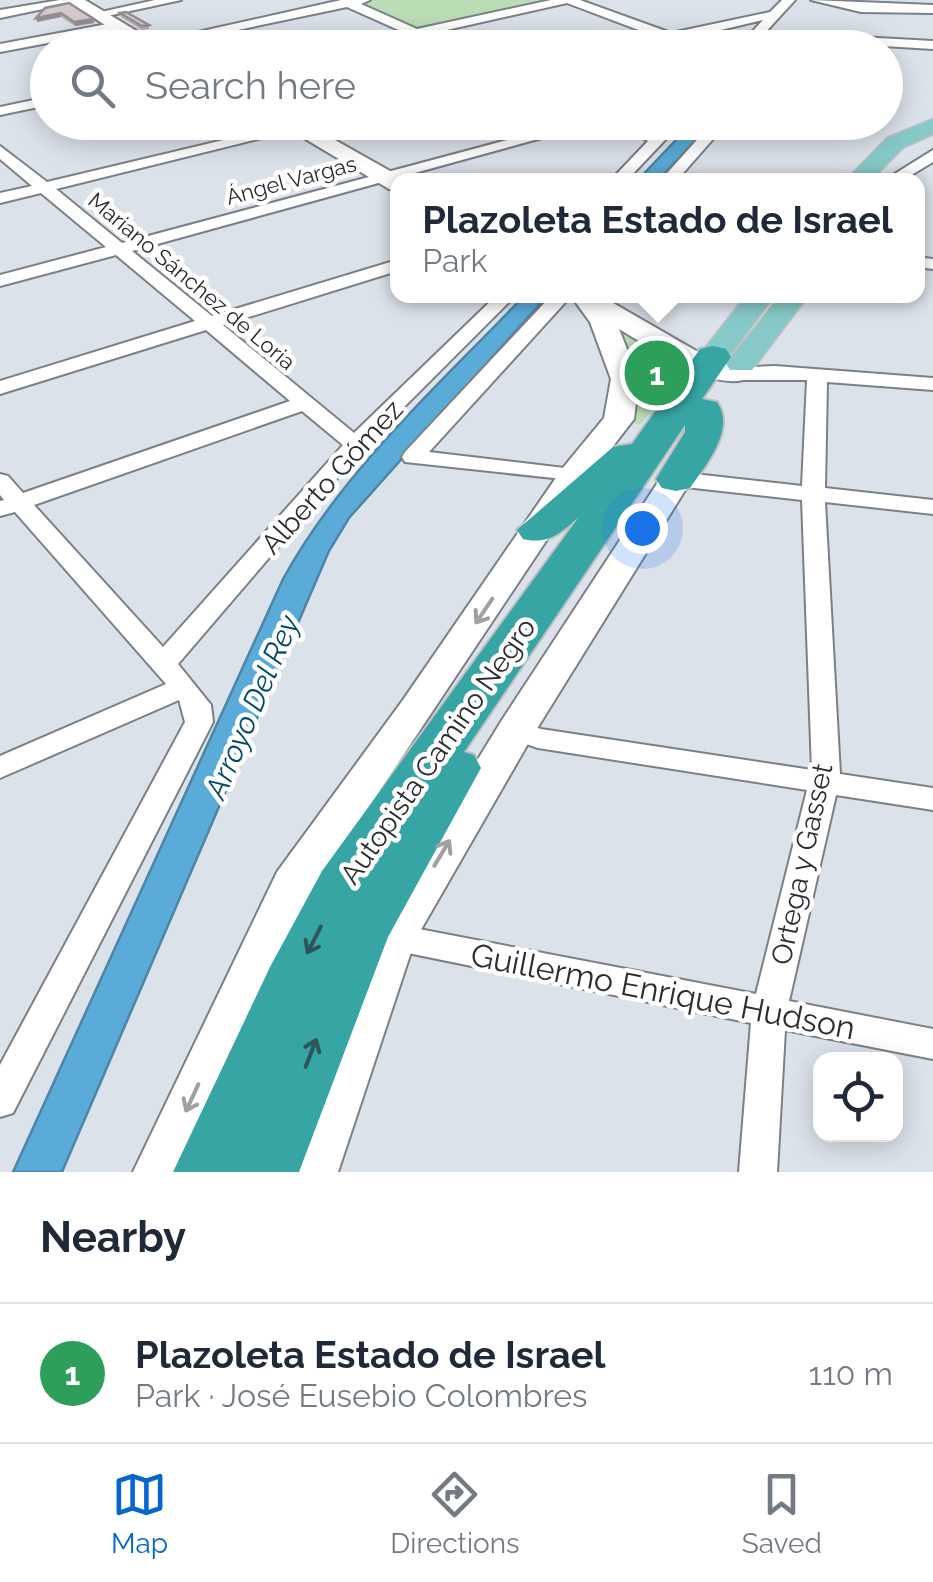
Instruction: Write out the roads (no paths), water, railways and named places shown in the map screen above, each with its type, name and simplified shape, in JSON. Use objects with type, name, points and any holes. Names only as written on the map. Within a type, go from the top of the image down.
[{"type":"highway","points":[[676,479],[704,432],[723,378]]},
{"type":"highway","points":[[538,530],[723,378]]},
{"type":"highway","name":"Autopista Camino Negro","points":[[257,1156],[360,934],[457,763],[723,378]]},
{"type":"main road","points":[[903,140],[933,126]]},
{"type":"main road","points":[[891,173],[910,151],[933,138]]},
{"type":"main road","points":[[865,173],[903,140]]},
{"type":"main road","points":[[723,378],[757,303]]},
{"type":"main road","points":[[723,378],[788,303]]},
{"type":"street","points":[[0,14],[74,0],[125,30]]},
{"type":"street","points":[[98,14],[175,0]]},
{"type":"street","points":[[223,30],[364,0]]},
{"type":"street","points":[[430,30],[568,0],[649,30]]},
{"type":"street","points":[[760,30],[789,0]]},
{"type":"street","points":[[803,30],[826,1],[933,10]]},
{"type":"street","points":[[345,2],[409,30]]},
{"type":"street","points":[[697,30],[772,16]]},
{"type":"street","points":[[97,30],[118,26]]},
{"type":"street","points":[[807,26],[835,30]]},
{"type":"street","points":[[903,40],[933,44]]},
{"type":"street","points":[[0,48],[30,42]]},
{"type":"street","points":[[0,111],[30,105]]},
{"type":"street","points":[[0,198],[234,140]]},
{"type":"street","points":[[319,140],[390,179]]},
{"type":"street","name":"Ángel Vargas","points":[[416,173],[531,140]]},
{"type":"street","points":[[626,173],[658,140]]},
{"type":"street","points":[[676,173],[704,140]]},
{"type":"street","name":"Mariano Sánchez de Loria","points":[[0,151],[356,444]]},
{"type":"street","points":[[904,173],[933,155]]},
{"type":"street","name":"Ángel Vargas","points":[[0,281],[390,180]]},
{"type":"street","points":[[0,388],[390,267]]},
{"type":"street","name":"Alberto Gómez","points":[[164,663],[356,444],[499,303]]},
{"type":"street","points":[[567,303],[538,316],[412,457],[572,476]]},
{"type":"street","points":[[160,1172],[293,884],[572,476],[620,419],[625,380],[602,322],[588,303]]},
{"type":"street","points":[[595,303],[723,378],[817,376],[933,384]]},
{"type":"street","name":"Ortega y Gasset","points":[[758,1172],[769,1012],[826,781],[813,496],[817,376]]},
{"type":"street","points":[[9,506],[303,404]]},
{"type":"street","points":[[257,1156],[516,730],[676,479],[933,508]]},
{"type":"street","points":[[0,481],[9,506],[184,687],[197,706],[199,722],[0,1101]]},
{"type":"street","points":[[0,768],[184,687]]},
{"type":"street","points":[[516,730],[538,738],[933,799]]},
{"type":"street","name":"Guillermo Enrique Hudson","points":[[393,937],[933,1044]]},
{"type":"water","points":[[676,140],[696,140],[665,173],[645,173]]},
{"type":"water","name":"Arroyo Del Rey","points":[[517,303],[541,303],[349,518],[329,551],[62,1172],[13,1172],[283,579],[334,501],[426,396]]},
{"type":"place","name":"Plazoleta Estado de Israel","points":[[657,373]]}]
